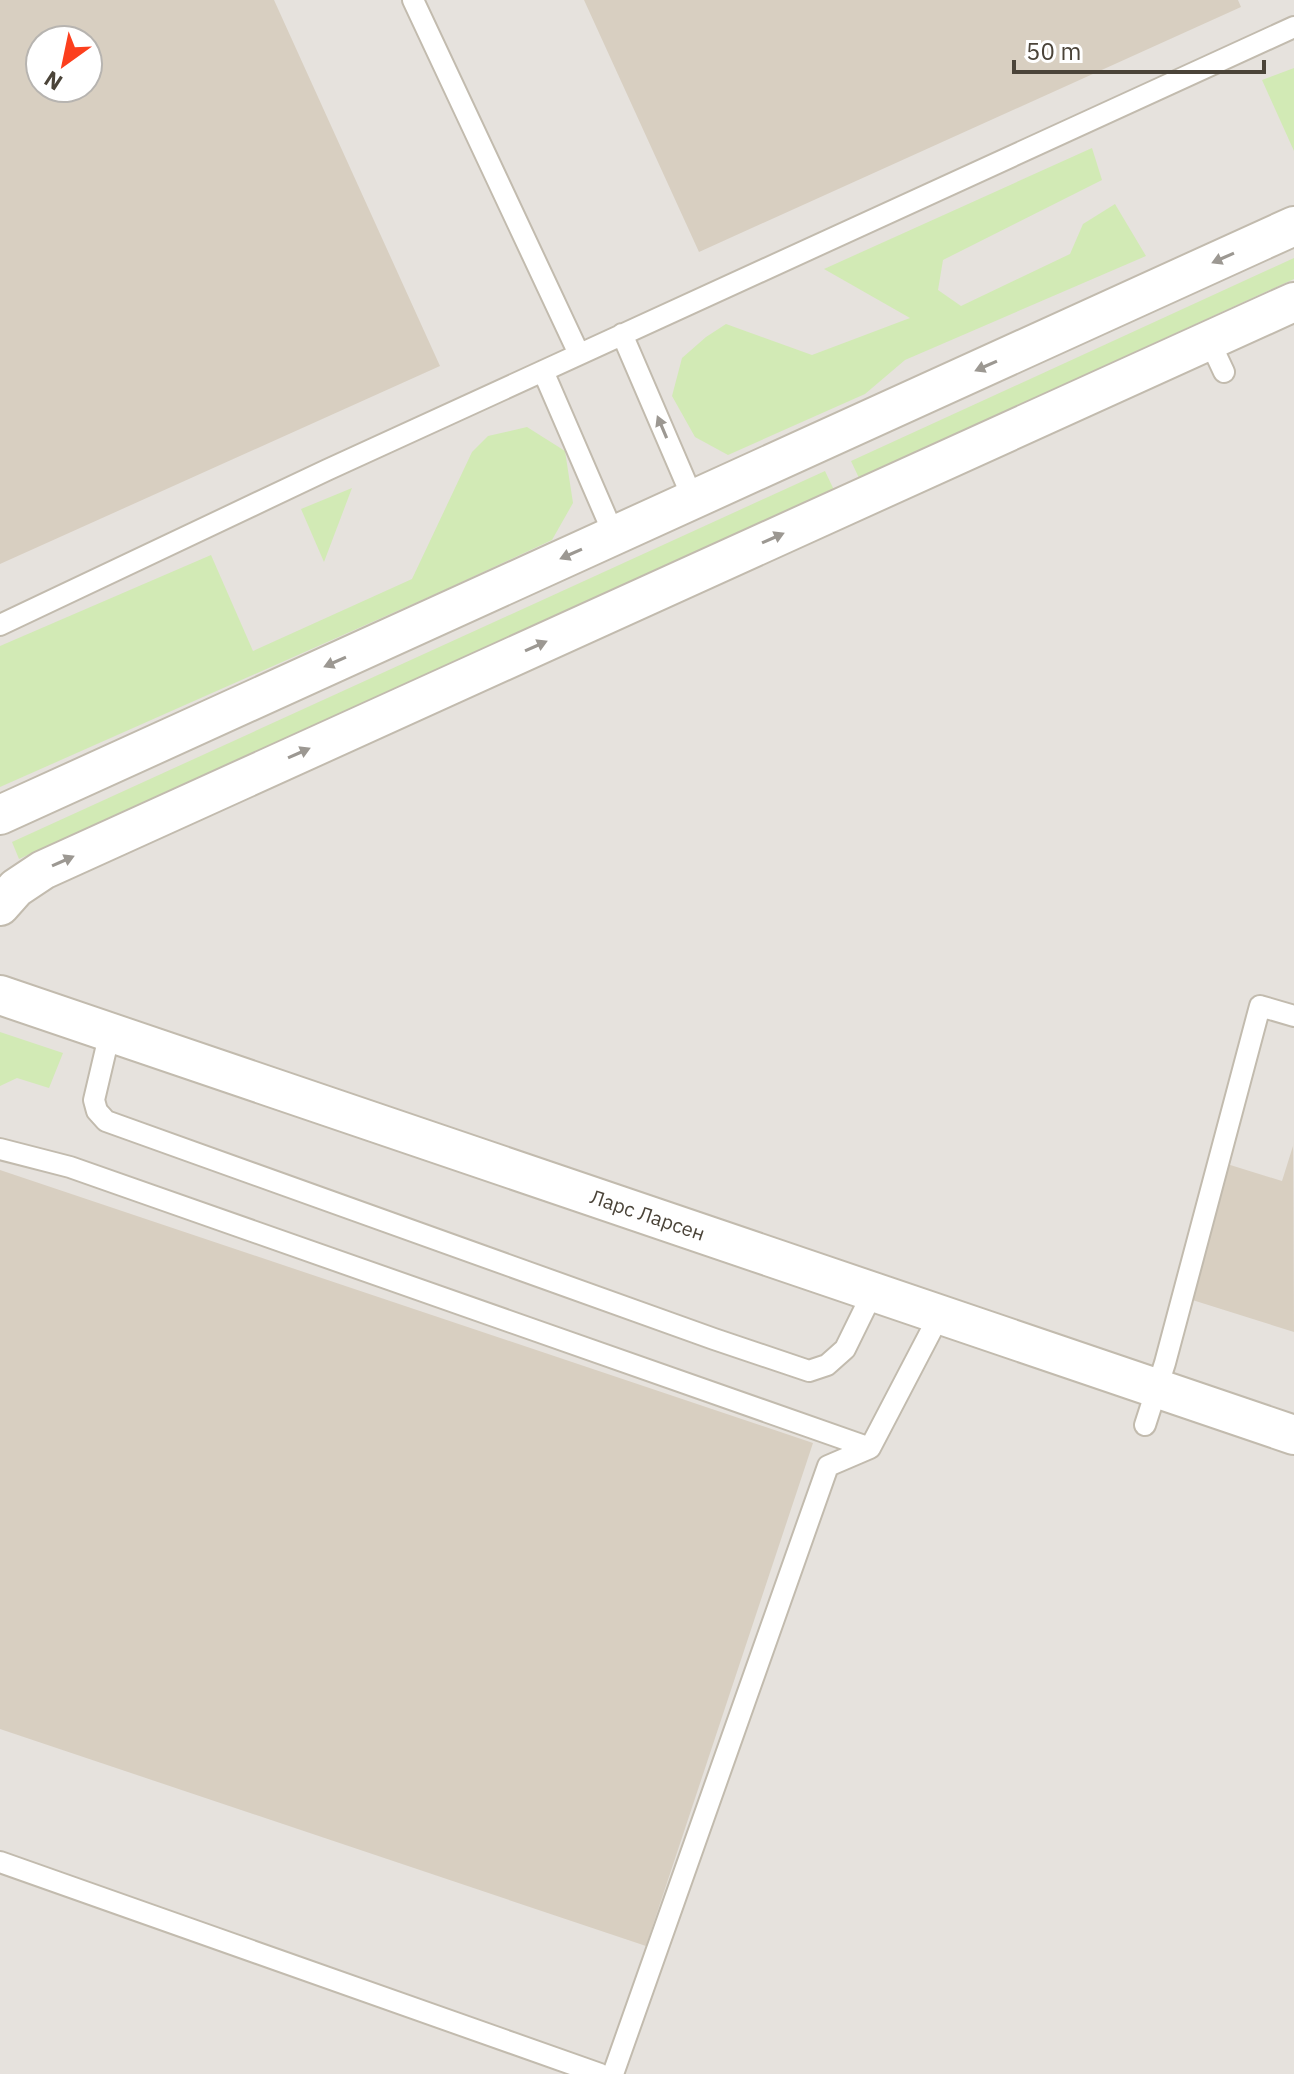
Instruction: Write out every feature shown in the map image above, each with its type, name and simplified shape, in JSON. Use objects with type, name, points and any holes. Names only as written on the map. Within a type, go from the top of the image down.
[{"type":"street","points":[[0,815],[1294,226]]},
{"type":"street","points":[[0,906],[16,888],[43,870],[1217,356],[1294,302]]},
{"type":"street","name":"Ларс Ларсен","points":[[0,995],[1294,1435]]},
{"type":"lane","points":[[413,0],[579,354]]},
{"type":"lane","points":[[0,625],[327,470],[1294,27]]},
{"type":"lane","points":[[622,334],[693,499]]},
{"type":"lane","points":[[543,371],[614,535]]},
{"type":"lane","points":[[1145,1425],[1260,1006],[1294,1016]]},
{"type":"lane","points":[[110,1032],[94,1100],[97,1111],[106,1121],[714,1339],[809,1371],[827,1365],[845,1349],[873,1292]]},
{"type":"lane","points":[[0,1149],[70,1167],[870,1448]]},
{"type":"lane","points":[[613,2074],[828,1466],[870,1448],[940,1314]]},
{"type":"lane","points":[[0,1862],[600,2074]]},
{"type":"shaded area","points":[[0,0],[1294,0],[1294,2074],[0,2074]]},
{"type":"green space","points":[[1294,68],[1294,151],[1262,80]]},
{"type":"green space","points":[[1092,148],[1102,180],[943,260],[938,290],[961,306],[1070,254],[1083,224],[1115,204],[1146,256],[905,360],[865,394],[728,455],[695,437],[672,396],[682,358],[706,337],[726,324],[812,355],[910,318],[824,269]]},
{"type":"green space","points":[[1294,258],[1294,279],[859,478],[851,461]]},
{"type":"green space","points":[[527,427],[565,451],[573,503],[552,540],[0,787],[0,646],[211,555],[253,651],[412,579],[472,452],[488,436]]},
{"type":"green space","points":[[825,471],[834,490],[19,859],[12,842]]},
{"type":"green space","points":[[352,488],[324,562],[301,509]]},
{"type":"green space","points":[[0,1032],[63,1053],[49,1088],[17,1078],[0,1086]]},
{"type":"building","points":[[0,0],[274,0],[440,366],[0,564]]},
{"type":"building","points":[[584,0],[1238,0],[1241,7],[699,252]]},
{"type":"building","points":[[1293,1146],[1294,1332],[1186,1298],[1227,1164],[1282,1181]]},
{"type":"building","points":[[0,1170],[813,1443],[646,1946],[0,1729]]}]
